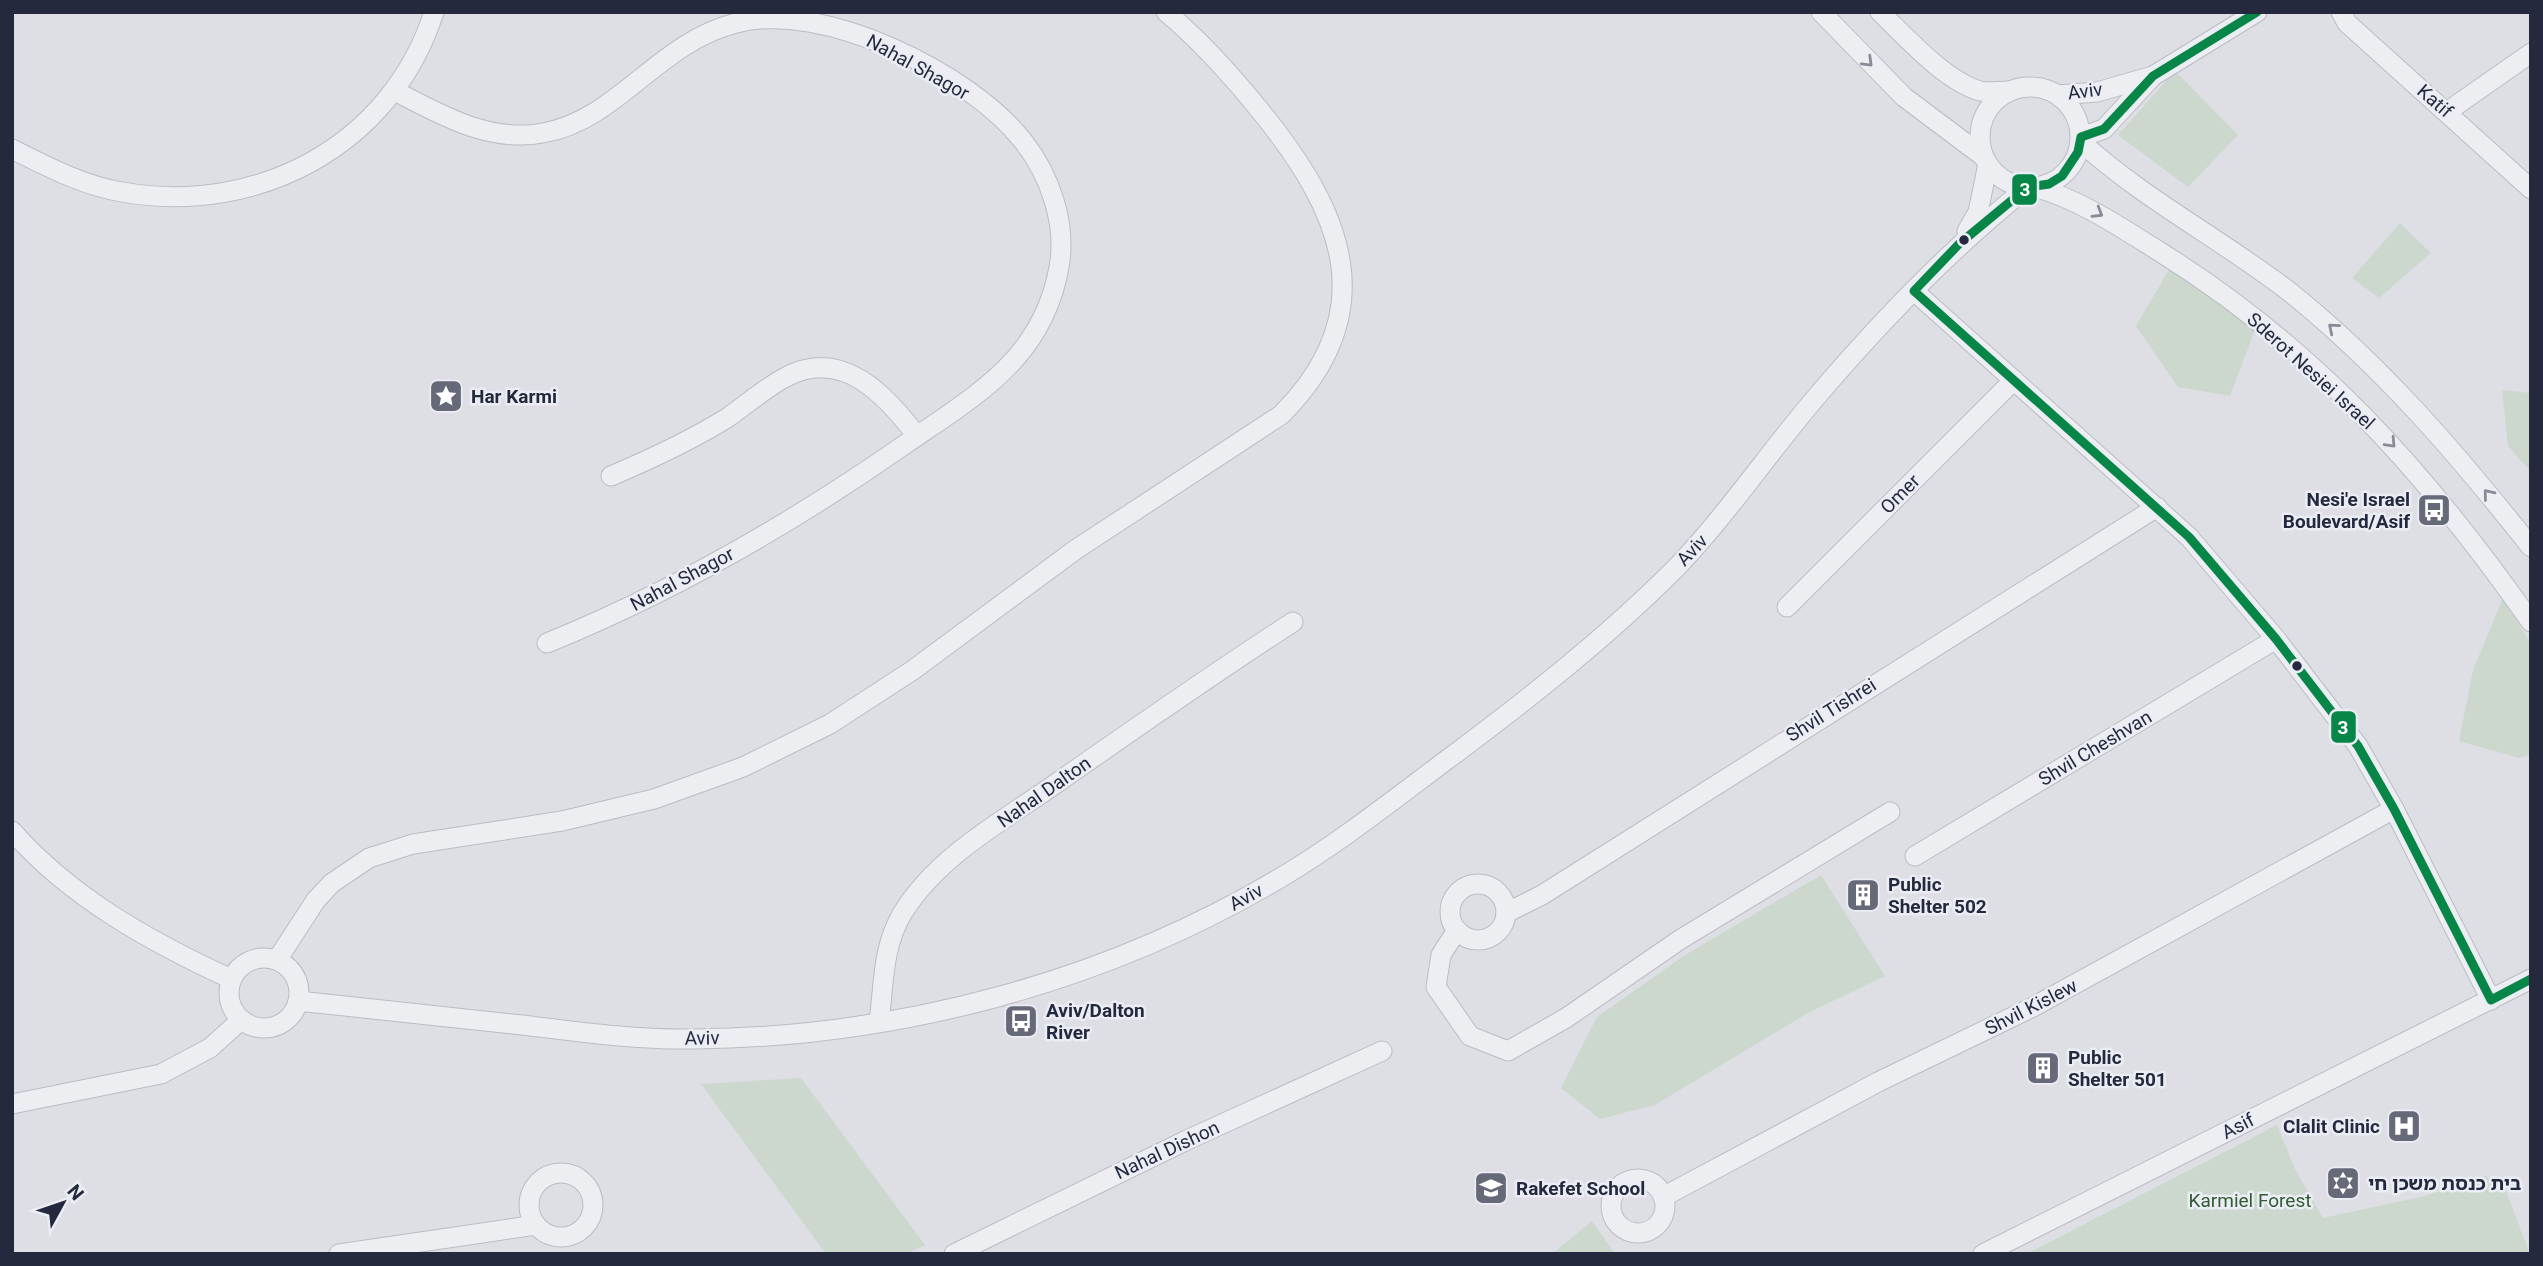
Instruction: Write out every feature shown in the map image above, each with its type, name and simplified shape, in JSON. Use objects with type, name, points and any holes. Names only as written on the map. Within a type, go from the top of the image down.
[{"type":"street","points":[[12,149],[53,169],[120,192],[185,198],[246,190],[313,162],[353,135],[395,91],[426,38],[435,12]]},
{"type":"street","points":[[277,960],[316,900],[341,876],[369,858],[413,844],[562,821],[654,799],[743,766],[830,724],[913,670],[1075,550],[1281,415],[1305,391],[1326,356],[1341,309],[1341,270],[1330,220],[1306,172],[1268,121],[1222,66],[1166,12]]},
{"type":"street","points":[[1821,12],[1904,97],[2011,183],[2031,187]]},
{"type":"street","points":[[1880,12],[1931,60],[1964,83],[1982,91],[2008,91]]},
{"type":"street","name":"Aviv","points":[[1959,244],[1978,212],[1986,161],[1981,127],[1991,106],[2008,91],[2036,86],[2058,95],[2097,92],[2152,76],[2257,12]]},
{"type":"street","name":"Katif","points":[[2341,12],[2347,23],[2448,111],[2531,189]]},
{"type":"street","name":"Nahal Shagor","points":[[395,91],[475,129],[522,136],[546,133],[594,113],[692,39],[740,22],[787,18],[810,20],[856,33],[910,58],[977,98],[1023,141],[1041,168],[1053,197],[1060,229],[1060,262],[1053,295],[1038,329],[1013,362],[977,393],[811,507],[725,558],[637,604],[547,643]]},
{"type":"street","points":[[2448,111],[2531,53]]},
{"type":"street","name":"Aviv","points":[[2080,139],[2104,129],[2152,76]]},
{"type":"street","name":"Aviv","points":[[298,1001],[616,1036],[691,1039],[766,1037],[879,1022],[999,996],[1147,945],[1216,913],[1282,877],[1342,836],[1506,715],[1640,602],[1703,540],[1818,395],[1959,244],[2031,187],[2062,176],[2072,165],[2080,139],[2077,118],[2058,95]]},
{"type":"street","points":[[2080,139],[2113,168],[2222,242],[2347,340],[2449,446],[2531,547]]},
{"type":"street","name":"Sderot Nesiei Israel","points":[[2031,187],[2066,196],[2090,208],[2196,274],[2272,333],[2352,401],[2429,485],[2475,542],[2531,622]]},
{"type":"street","points":[[1914,291],[2189,537],[2276,639],[2358,746],[2394,809],[2491,1000]]},
{"type":"street","points":[[611,476],[700,433],[784,378],[816,367],[847,371],[862,378],[890,402],[917,436]]},
{"type":"street","name":"Omer","points":[[1787,607],[2014,380]]},
{"type":"street","name":"Shvil Tishrei","points":[[1506,913],[1542,895],[2157,508]]},
{"type":"street","name":"Nahal Dalton","points":[[879,1022],[883,969],[893,933],[915,896],[931,877],[979,838],[1084,763],[1293,622]]},
{"type":"street","name":"Shvil Cheshvan","points":[[1915,856],[2276,639]]},
{"type":"street","name":"Shvil Kislew","points":[[1663,1198],[1878,1082],[2033,1007],[2394,809]]},
{"type":"street","points":[[1457,930],[1441,955],[1436,987],[1470,1036],[1508,1051],[1566,1018],[1681,939],[1890,812]]},
{"type":"street","points":[[12,831],[61,878],[113,916],[231,979]]},
{"type":"street","points":[[1478,884],[1495,889],[1501,895],[1506,913],[1499,931],[1492,937],[1473,940],[1457,930],[1452,923],[1450,905],[1460,890],[1478,884]]},
{"type":"street","points":[[267,957],[277,960],[294,975],[298,1001],[286,1020],[271,1027],[255,1027],[241,1020],[229,1000],[231,979],[241,966],[251,960],[267,957]]},
{"type":"street","name":"Asif","points":[[1983,1254],[2531,979]]},
{"type":"street","points":[[12,1104],[161,1074],[210,1048],[241,1020]]},
{"type":"street","name":"Nahal Dishon","points":[[954,1254],[1187,1140],[1382,1051]]},
{"type":"street","points":[[339,1254],[536,1225]]},
{"type":"green space","points":[[2175,71],[2238,135],[2188,187],[2118,135]]},
{"type":"green space","points":[[2400,223],[2431,253],[2379,298],[2352,278]]},
{"type":"green space","points":[[2174,261],[2255,330],[2230,396],[2178,387],[2136,326]]},
{"type":"green space","points":[[2502,390],[2531,393],[2531,472],[2508,446]]},
{"type":"green space","points":[[2503,598],[2531,644],[2531,754],[2519,758],[2459,741],[2473,670]]},
{"type":"green space","points":[[1821,875],[1885,976],[1808,1013],[1655,1105],[1600,1119],[1561,1088],[1597,1017],[1685,955]]},
{"type":"green space","points":[[801,1078],[925,1245],[906,1254],[826,1254],[701,1084]]},
{"type":"green space","name":"Karmiel Forest","points":[[2277,1125],[2295,1169],[2323,1218],[2425,1196],[2486,1176],[2506,1191],[2530,1254],[2026,1254]]},
{"type":"green space","points":[[1592,1221],[1615,1254],[1552,1254]]},
{"type":"transit line","name":"3","points":[[2257,12],[2153,76],[2104,129],[2081,137],[2078,152],[2062,176],[2049,184],[2028,187],[1959,244],[1914,291],[2189,537],[2276,639],[2358,746],[2394,809],[2491,1000],[2531,979]]},
{"type":"place","name":"Har Karmi","points":[[446,396]]},
{"type":"place","name":"Nesi'e Israel Boulevard/Asif","points":[[2434,510]]},
{"type":"place","name":"Public Shelter 502","points":[[1863,895]]},
{"type":"place","name":"Aviv/Dalton River","points":[[1021,1021]]},
{"type":"place","name":"Public Shelter 501","points":[[2043,1068]]},
{"type":"place","name":"Clalit Clinic","points":[[2404,1126]]},
{"type":"place","name":"בית כנסת משכן חי","points":[[2343,1183]]},
{"type":"place","name":"Rakefet School","points":[[1491,1188]]}]
